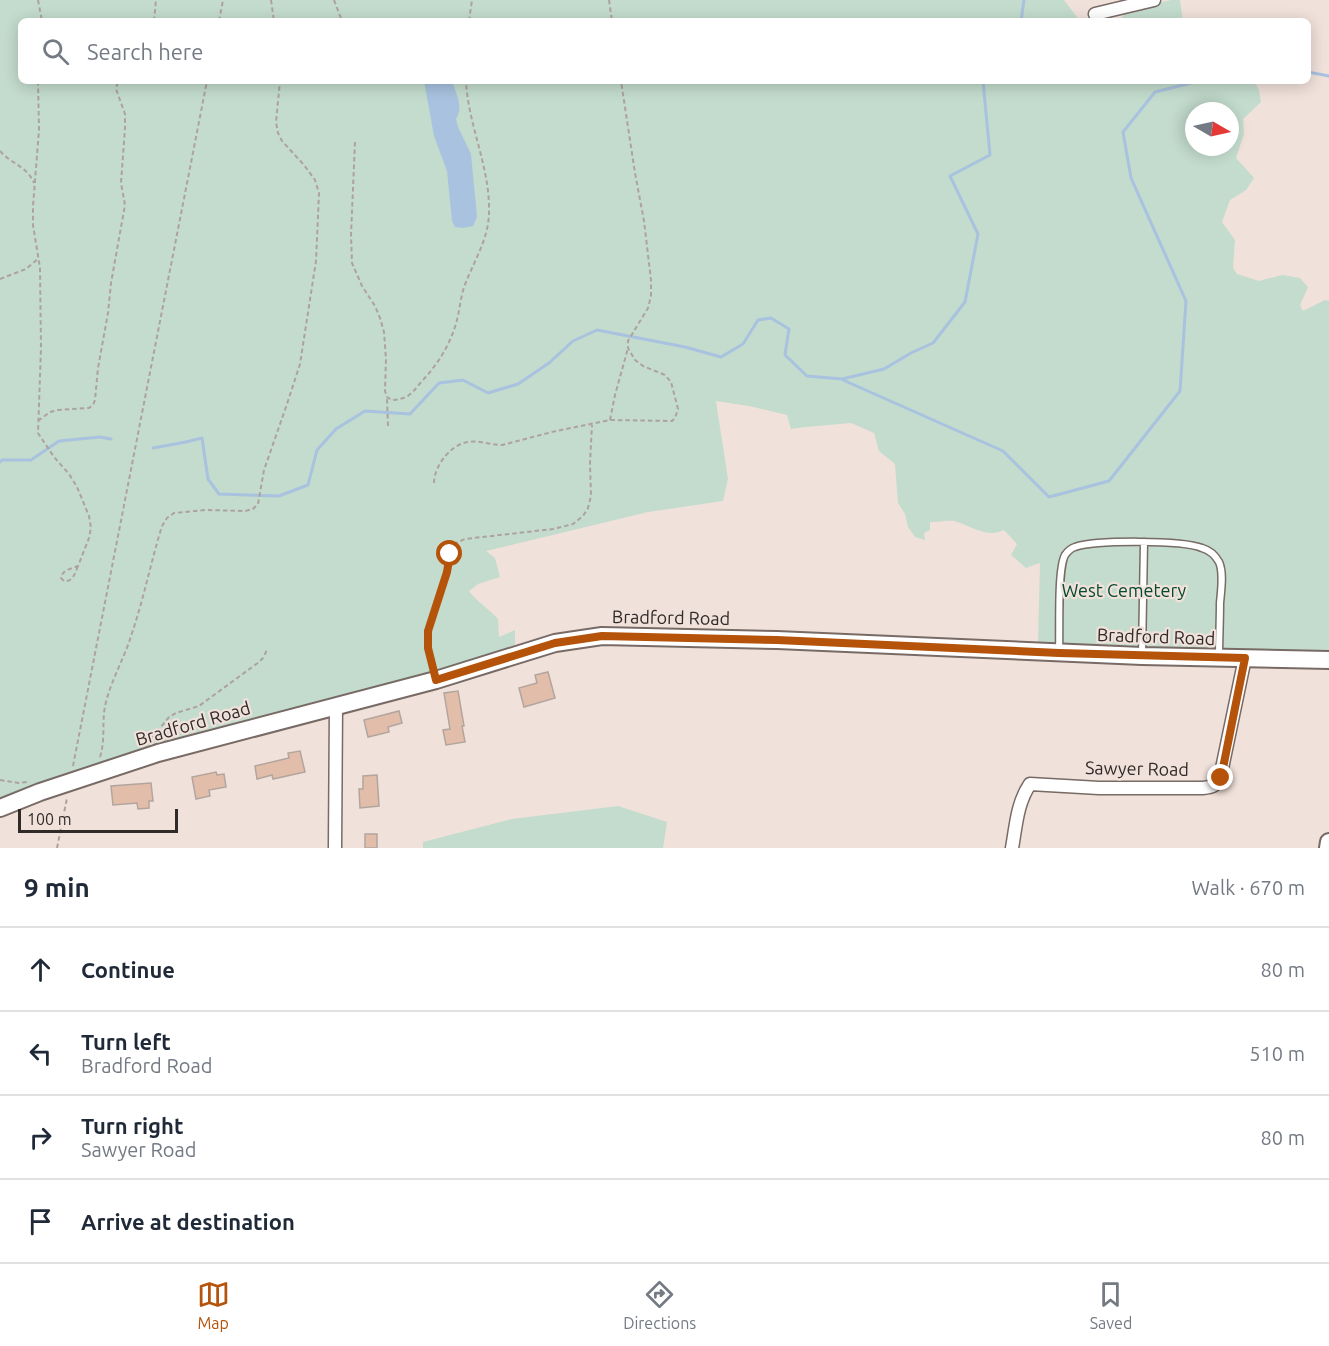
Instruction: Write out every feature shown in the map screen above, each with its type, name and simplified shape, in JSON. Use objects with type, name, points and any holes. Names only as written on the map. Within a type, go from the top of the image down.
[{"type":"street","points":[[1095,15],[1154,0]]},
{"type":"street","name":"Bradford Road","points":[[0,808],[70,781],[158,753],[436,680],[555,643],[602,636],[777,640],[1142,656],[1329,660]]},
{"type":"street","name":"Sawyer Road","points":[[1012,848],[1023,794],[1030,784],[1099,788],[1203,788],[1217,784],[1221,778],[1245,658]]},
{"type":"street","points":[[335,848],[336,705]]},
{"type":"street","points":[[1328,848],[1329,842]]},
{"type":"lane","points":[[1142,656],[1144,542]]},
{"type":"lane","points":[[1059,653],[1060,581],[1065,556],[1072,547],[1088,544],[1144,542],[1201,547],[1213,553],[1220,564],[1221,579],[1219,658]]},
{"type":"path","points":[[38,0],[41,18]]},
{"type":"path","points":[[154,18],[156,0]]},
{"type":"path","points":[[220,18],[223,0]]},
{"type":"path","points":[[271,0],[274,18]]},
{"type":"path","points":[[334,0],[341,18]]},
{"type":"path","points":[[469,18],[472,0]]},
{"type":"path","points":[[609,0],[612,18]]},
{"type":"path","points":[[38,84],[39,130],[33,206],[33,225],[40,268],[41,348],[38,433],[77,487],[89,516],[91,528],[89,538],[78,566],[72,579],[64,581],[61,578],[64,571],[78,566]]},
{"type":"path","points":[[38,421],[50,412],[89,408],[95,400],[111,283],[125,205],[121,183],[125,114],[116,89],[117,84]]},
{"type":"path","points":[[57,848],[206,84]]},
{"type":"path","points":[[100,757],[103,747],[103,717],[107,699],[132,635],[162,526],[174,513],[206,510],[245,511],[253,509],[258,504],[264,470],[300,364],[316,261],[319,193],[315,180],[282,141],[278,132],[276,122],[280,84]]},
{"type":"path","points":[[387,397],[392,400],[398,399],[413,392],[442,357],[456,326],[466,282],[487,233],[488,187],[470,110],[466,84]]},
{"type":"path","points":[[610,420],[628,340],[648,308],[651,296],[644,221],[621,84]]},
{"type":"path","points":[[355,142],[352,263],[362,286],[375,306],[384,332],[388,426]]},
{"type":"path","points":[[0,151],[6,158],[23,167],[35,185]]},
{"type":"path","points":[[0,279],[26,269],[39,258]]},
{"type":"path","points":[[434,483],[434,476],[440,464],[462,443],[470,441],[502,444],[610,420],[672,421],[678,409],[671,382],[665,375],[635,360],[627,348]]},
{"type":"path","points":[[436,680],[428,648],[428,631],[447,572],[450,554],[456,543],[465,539],[553,529],[573,524],[583,516],[591,496],[592,425]]},
{"type":"path","points":[[144,743],[151,739],[169,717],[176,712],[198,706],[259,662],[267,650]]},
{"type":"path","points":[[0,780],[31,782]]},
{"type":"green space","name":"West Cemetery","points":[[0,0],[1064,0],[1078,18],[18,18],[18,84],[1256,84],[1261,102],[1243,119],[1244,134],[1239,149],[1239,102],[1185,102],[1185,156],[1237,156],[1254,178],[1246,190],[1230,200],[1222,222],[1235,240],[1233,268],[1237,274],[1259,281],[1282,275],[1300,278],[1308,287],[1300,305],[1303,311],[1325,300],[1329,301],[1329,651],[1038,644],[1040,563],[1026,568],[1011,555],[1017,544],[1004,530],[991,533],[954,521],[930,522],[930,530],[924,533],[925,540],[915,537],[898,503],[895,464],[879,451],[874,433],[851,423],[791,429],[787,415],[716,401],[728,479],[723,501],[648,512],[486,551],[495,558],[500,577],[478,584],[469,591],[498,619],[499,637],[515,630],[515,645],[425,677],[0,804]]},
{"type":"green space","points":[[1180,0],[1183,18],[1122,18],[1126,11]]},
{"type":"green space","points":[[618,806],[667,822],[663,848],[423,848],[423,842],[512,819]]},
{"type":"water","points":[[425,84],[453,84],[459,105],[456,119],[458,127],[471,154],[477,217],[473,226],[455,227],[452,221],[447,171],[434,136]]},
{"type":"building","points":[[548,672],[555,698],[524,707],[519,688],[537,683],[535,675]]},
{"type":"building","points":[[458,691],[465,742],[446,745],[443,730],[450,729],[444,693]]},
{"type":"building","points":[[399,711],[402,723],[388,727],[389,732],[368,737],[364,720]]},
{"type":"building","points":[[300,751],[305,772],[273,779],[272,775],[257,779],[255,766],[289,758],[288,753]]},
{"type":"building","points":[[216,772],[217,775],[224,774],[226,787],[209,790],[210,796],[196,799],[192,777]]},
{"type":"building","points":[[377,775],[379,806],[360,808],[359,789],[363,789],[363,776]]},
{"type":"building","points":[[151,783],[153,801],[149,801],[149,808],[138,809],[137,803],[113,805],[111,786]]},
{"type":"building","points":[[365,834],[377,834],[377,848],[365,848]]},
{"type":"waterway","points":[[1021,18],[1024,0]]},
{"type":"waterway","points":[[1311,73],[1329,76]]},
{"type":"waterway","points":[[153,448],[202,438],[208,479],[219,494],[279,496],[308,485],[317,450],[336,429],[365,411],[410,414],[439,383],[463,380],[488,393],[518,384],[549,363],[573,341],[597,330],[685,347],[721,357],[743,344],[758,320],[771,318],[789,329],[785,355],[807,376],[842,379],[884,369],[933,343],[965,302],[978,234],[950,176],[990,155],[983,84]]},
{"type":"waterway","points":[[843,380],[1003,451],[1049,497],[1109,481],[1180,391],[1186,301],[1131,178],[1123,132],[1155,92],[1187,84]]},
{"type":"waterway","points":[[0,462],[2,460],[31,460],[59,441],[100,437],[111,439]]},
{"type":"route","points":[[450,554],[447,572],[428,631],[428,648],[436,680],[555,643],[602,636],[777,640],[1059,653],[1245,658],[1221,778]]}]
